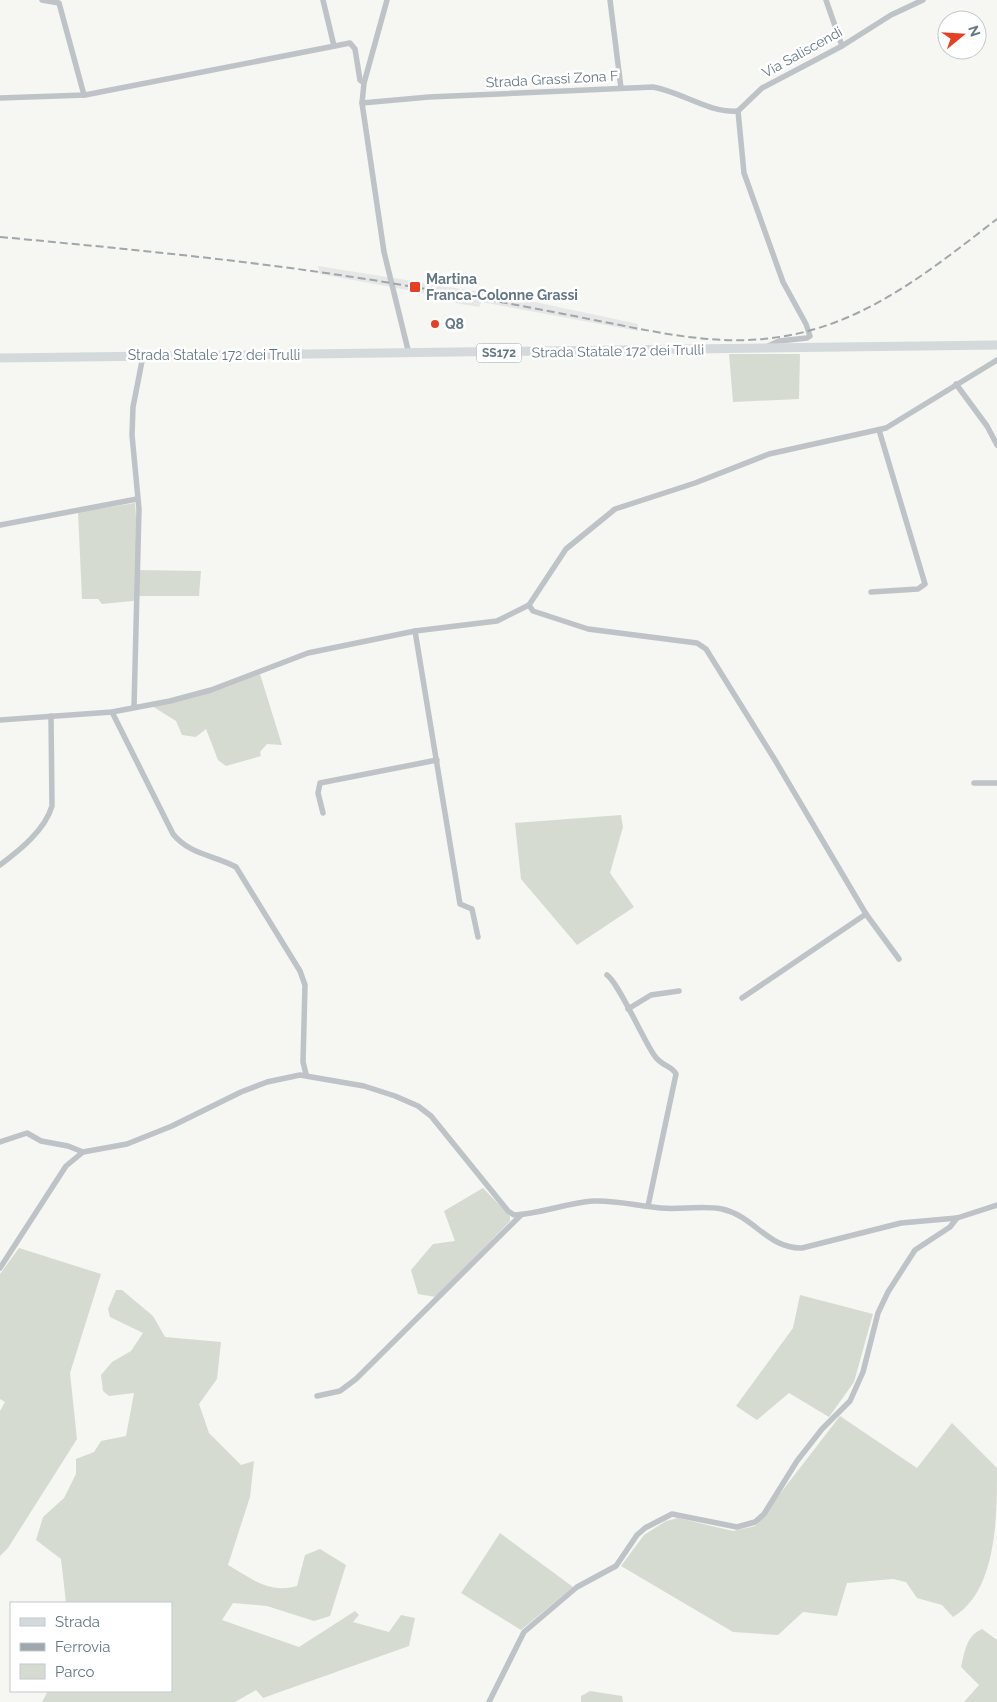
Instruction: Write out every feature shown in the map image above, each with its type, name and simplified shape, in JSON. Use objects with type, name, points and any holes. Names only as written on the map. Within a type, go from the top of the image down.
[{"type":"main road","name":"Strada Statale 172 dei Trulli","points":[[0,358],[997,345]]},
{"type":"street","points":[[42,0],[59,3],[84,95]]},
{"type":"street","points":[[323,0],[334,46]]},
{"type":"street","points":[[387,0],[364,83],[362,103],[384,252],[409,354]]},
{"type":"street","points":[[610,0],[621,88]]},
{"type":"street","points":[[826,0],[842,46]]},
{"type":"street","name":"Via Saliscendi","points":[[738,111],[762,88],[842,46],[891,15],[923,0]]},
{"type":"street","points":[[0,98],[84,95],[350,42],[353,45],[360,80],[364,83]]},
{"type":"street","name":"Strada Grassi Zona F","points":[[362,103],[429,97],[653,86],[671,90],[725,112],[738,111]]},
{"type":"street","points":[[738,111],[744,173],[783,282],[806,324],[810,336],[807,338],[779,340],[764,348]]},
{"type":"street","points":[[134,707],[139,509],[132,435],[133,407],[143,356]]},
{"type":"street","points":[[0,720],[112,712],[211,690],[308,653],[415,631],[497,621],[529,605],[566,549],[615,509],[695,483],[769,454],[879,430],[908,416],[956,384],[997,360]]},
{"type":"street","points":[[956,384],[987,426],[997,445]]},
{"type":"street","points":[[871,592],[918,589],[925,584],[879,430]]},
{"type":"street","points":[[0,525],[137,499]]},
{"type":"street","points":[[529,605],[533,611],[588,629],[697,643],[706,649],[775,760],[866,914],[899,959]]},
{"type":"street","points":[[415,631],[460,904],[472,909],[478,937]]},
{"type":"street","points":[[112,712],[173,834],[182,844],[194,852],[227,862],[236,868],[295,962],[305,985],[302,1062],[306,1074]]},
{"type":"street","points":[[0,865],[35,833],[49,816],[52,806],[51,716]]},
{"type":"street","points":[[323,813],[318,792],[320,783],[436,760]]},
{"type":"street","points":[[974,783],[997,783]]},
{"type":"street","points":[[742,998],[866,914]]},
{"type":"street","points":[[607,975],[658,1062],[673,1069],[676,1074],[648,1206]]},
{"type":"street","points":[[628,1010],[651,995],[679,991]]},
{"type":"street","points":[[0,1268],[66,1166],[83,1152],[127,1144],[172,1126],[241,1092],[267,1082],[306,1074],[364,1086],[418,1106],[431,1116],[508,1211],[514,1215],[592,1201],[611,1201],[662,1208],[703,1207],[731,1212],[776,1243],[789,1249],[802,1248],[901,1223],[957,1218],[997,1205]]},
{"type":"street","points":[[0,1142],[27,1133],[48,1143],[68,1146],[83,1152]]},
{"type":"street","points":[[317,1396],[340,1390],[356,1379],[522,1214]]},
{"type":"street","points":[[489,1702],[524,1632],[577,1587],[616,1566],[637,1535],[645,1528],[672,1514],[737,1526],[755,1522],[764,1514],[797,1461],[854,1395],[863,1372],[878,1313],[915,1250],[950,1228],[957,1218]]},
{"type":"shaded area","points":[[318,266],[511,297],[638,324],[638,331],[481,302],[479,307],[425,298],[424,293],[320,274]]},
{"type":"green space","points":[[729,354],[800,354],[799,399],[733,402]]},
{"type":"green space","points":[[135,503],[140,570],[201,571],[199,596],[140,596],[133,601],[102,604],[98,599],[82,599],[78,512]]},
{"type":"green space","points":[[260,674],[282,745],[267,744],[260,752],[261,756],[226,766],[218,760],[206,729],[196,737],[182,735],[176,721],[152,706]]},
{"type":"green space","points":[[621,815],[623,827],[610,873],[634,907],[577,945],[521,879],[515,823]]},
{"type":"green space","points":[[483,1188],[510,1216],[510,1221],[436,1297],[418,1294],[411,1270],[433,1244],[455,1241],[444,1211]]},
{"type":"green space","points":[[19,1248],[101,1274],[70,1373],[77,1439],[8,1548],[0,1556],[0,1411],[5,1402],[0,1399],[0,1274]]},
{"type":"green space","points":[[116,1290],[122,1290],[153,1316],[165,1337],[221,1342],[217,1379],[199,1404],[209,1433],[241,1465],[254,1461],[250,1497],[228,1565],[261,1584],[269,1587],[287,1588],[297,1586],[305,1555],[320,1549],[346,1565],[330,1616],[314,1621],[267,1606],[233,1603],[222,1620],[299,1647],[355,1611],[359,1615],[353,1622],[389,1632],[401,1615],[415,1618],[409,1646],[263,1698],[256,1690],[235,1702],[42,1702],[47,1692],[172,1692],[172,1602],[66,1602],[61,1559],[36,1540],[43,1517],[64,1498],[76,1474],[76,1459],[94,1452],[101,1441],[126,1436],[134,1393],[109,1396],[103,1391],[101,1375],[112,1362],[131,1351],[143,1333],[110,1317],[108,1309]]},
{"type":"green space","points":[[800,1295],[873,1314],[854,1382],[829,1417],[789,1393],[757,1420],[736,1406],[793,1328]]},
{"type":"green space","points":[[840,1416],[917,1468],[952,1423],[997,1468],[995,1530],[992,1552],[978,1590],[968,1605],[953,1617],[942,1605],[917,1598],[906,1582],[893,1579],[847,1583],[837,1616],[803,1612],[778,1635],[733,1632],[621,1566],[644,1535],[666,1521],[678,1518],[733,1531],[755,1526]]},
{"type":"green space","points":[[500,1533],[573,1587],[521,1630],[461,1593]]},
{"type":"green space","points":[[982,1629],[997,1640],[997,1702],[964,1702],[979,1685],[961,1667],[969,1640]]},
{"type":"green space","points":[[590,1691],[622,1696],[623,1702],[581,1702],[581,1696]]},
{"type":"railway","points":[[0,237],[156,252],[363,278],[665,334],[737,340],[785,336],[815,329],[844,319],[898,291],[997,219]]},
{"type":"place","name":"Martina Franca-Colonne Grassi","points":[[415,287]]},
{"type":"place","name":"Q8","points":[[435,324]]}]
